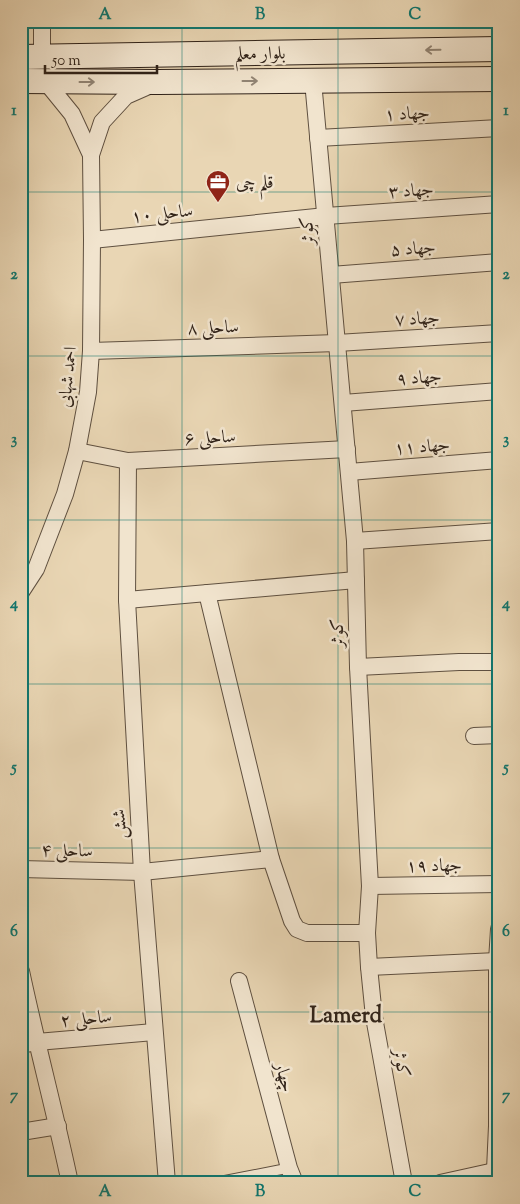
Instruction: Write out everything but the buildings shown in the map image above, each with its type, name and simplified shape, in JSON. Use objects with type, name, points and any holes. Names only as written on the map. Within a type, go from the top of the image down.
[{"type":"street","points":[[32,57],[42,21]]},
{"type":"street","points":[[470,50],[471,79]]},
{"type":"street","name":"بلوار معلم","points":[[32,57],[499,50]]},
{"type":"street","name":"بلوار معلم","points":[[21,81],[157,82],[499,79]]},
{"type":"street","name":"کوثر","points":[[313,81],[355,541],[358,667],[370,886],[366,934],[374,1017],[404,1183]]},
{"type":"street","name":"احمد شهابی","points":[[46,82],[72,114],[91,154]]},
{"type":"street","name":"احمد شهابی","points":[[21,592],[36,568],[65,494],[77,451],[88,392],[91,351],[91,154],[102,122],[126,96],[157,82]]},
{"type":"street","name":"جهاد ۱","points":[[318,138],[499,128]]},
{"type":"street","name":"جهاد ۳","points":[[326,216],[499,204]]},
{"type":"street","name":"ساحلی ۱۰","points":[[92,240],[326,216]]},
{"type":"street","name":"جهاد ۵","points":[[331,275],[499,262]]},
{"type":"street","name":"جهاد ۷","points":[[337,343],[499,333]]},
{"type":"street","name":"ساحلی ۸","points":[[91,351],[337,343]]},
{"type":"street","name":"جهاد ۹","points":[[343,403],[499,391]]},
{"type":"street","name":"ساحلی ۶","points":[[77,451],[128,461],[347,449]]},
{"type":"street","name":"جهاد ۱۱","points":[[349,472],[499,460]]},
{"type":"street","name":"شش","points":[[128,461],[127,600],[142,872],[167,1183]]},
{"type":"street","points":[[355,541],[499,531]]},
{"type":"street","points":[[127,600],[356,580]]},
{"type":"street","points":[[207,593],[271,859],[292,921],[297,929],[307,933],[366,934]]},
{"type":"street","points":[[358,667],[499,662]]},
{"type":"street","points":[[474,736],[499,735]]},
{"type":"street","name":"ساحلی ۴","points":[[21,869],[142,872],[271,859]]},
{"type":"street","name":"جهاد ۱۹","points":[[370,886],[499,884]]},
{"type":"street","points":[[440,1183],[497,1170],[497,961],[499,929]]},
{"type":"street","points":[[369,967],[497,961]]},
{"type":"street","points":[[21,970],[29,1044],[58,1126],[70,1183]]},
{"type":"street","name":"چهار","points":[[239,981],[292,1176]]},
{"type":"street","name":"ساحلی ۲","points":[[29,1044],[154,1032]]},
{"type":"street","points":[[21,1132],[58,1126]]},
{"type":"lane","points":[[212,1183],[292,1176]]},
{"type":"place","name":"قلم چی","points":[[218,203]]},
{"type":"district","name":"Lamerd","points":[[346,1014]]}]
